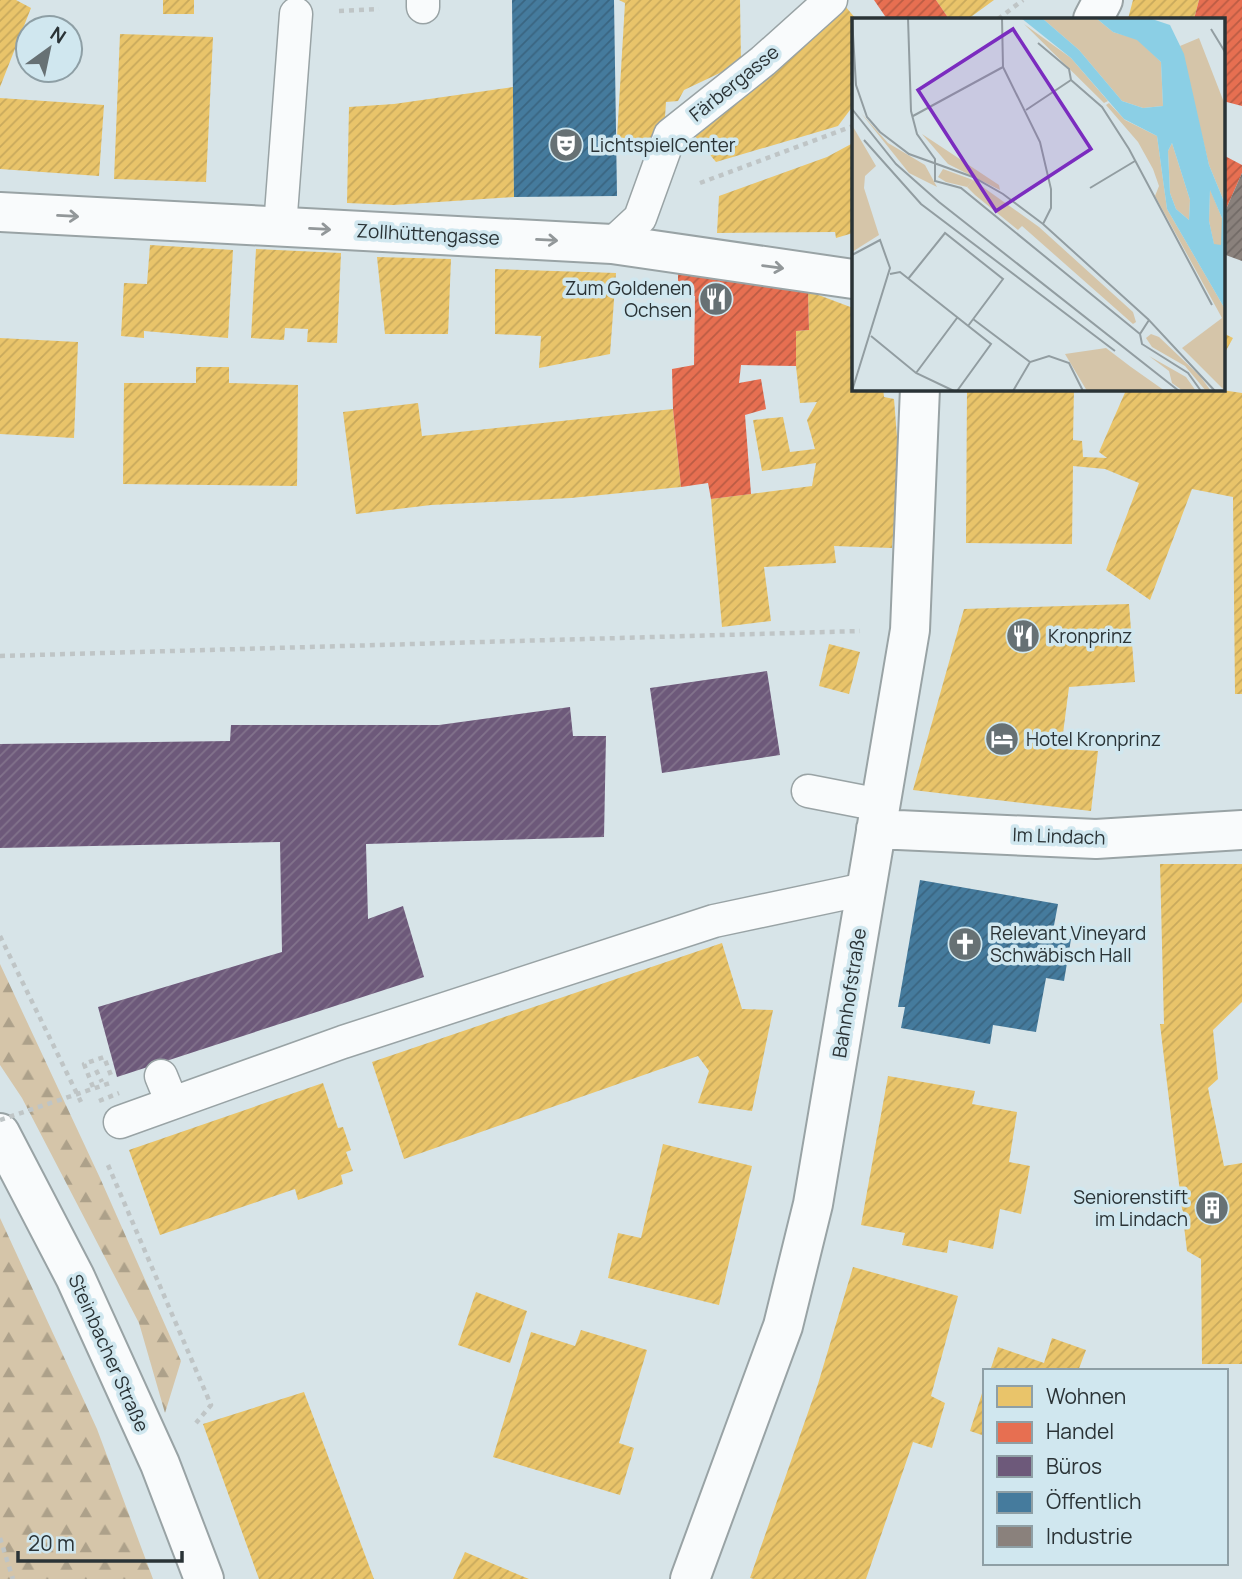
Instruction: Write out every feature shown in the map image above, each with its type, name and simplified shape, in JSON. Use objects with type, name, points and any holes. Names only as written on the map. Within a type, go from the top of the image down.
[{"type":"street","points":[[1094,18],[1103,0]]},
{"type":"street","name":"Zollhüttengasse","points":[[0,212],[612,244],[852,279]]},
{"type":"street","name":"Bahnhofstraße","points":[[690,1579],[783,1325],[813,1204],[910,630],[920,390]]},
{"type":"street","name":"Im Lindach","points":[[878,817],[1096,839],[1242,830]]},
{"type":"street","name":"Steinbacher Straße","points":[[0,1133],[75,1277],[160,1464],[204,1579]]},
{"type":"lane","name":"Färbergasse","points":[[612,244],[640,218],[670,135],[763,61],[831,0]]},
{"type":"lane","points":[[280,227],[296,14]]},
{"type":"lane","points":[[808,791],[878,817]]},
{"type":"lane","points":[[113,1105],[343,1042],[714,920],[866,889]]},
{"type":"path","points":[[999,18],[1023,0]]},
{"type":"path","points":[[296,14],[423,3]]},
{"type":"path","points":[[640,218],[706,180],[852,127]]},
{"type":"path","points":[[0,656],[910,630]]},
{"type":"path","points":[[0,936],[83,1106]]},
{"type":"path","points":[[104,1057],[113,1082],[96,1070],[90,1080],[84,1064],[104,1057]]},
{"type":"path","points":[[0,1120],[113,1082]]},
{"type":"path","points":[[104,1156],[211,1405],[160,1464]]},
{"type":"path","points":[[0,1538],[13,1579]]},
{"type":"green space","points":[[0,964],[100,1178],[181,1361],[165,1413],[139,1323],[22,1098],[0,1065]]},
{"type":"green space","points":[[0,1218],[97,1429],[153,1579],[0,1579]]},
{"type":"building: Wohnen","points":[[0,0],[16,0],[31,8],[29,14],[14,14],[14,51],[0,87]]},
{"type":"building: Wohnen","points":[[163,0],[194,0],[194,14],[163,14]]},
{"type":"building: Wohnen","points":[[619,0],[740,0],[741,63],[684,90],[678,101],[666,102],[663,147],[616,154],[625,3]]},
{"type":"building: Wohnen","points":[[840,0],[855,18],[852,18],[852,107],[838,126],[716,162],[687,127],[736,100],[785,64]]},
{"type":"building: Wohnen","points":[[936,0],[994,0],[969,18],[948,18]]},
{"type":"building: Wohnen","points":[[1133,0],[1199,0],[1194,18],[1128,18]]},
{"type":"building: Wohnen","points":[[120,34],[213,37],[206,182],[114,179]]},
{"type":"building: Wohnen","points":[[513,87],[514,197],[393,205],[347,203],[349,107],[394,104]]},
{"type":"building: Wohnen","points":[[0,98],[104,105],[99,176],[0,169]]},
{"type":"building: Wohnen","points":[[852,144],[852,233],[836,238],[835,232],[717,233],[719,196],[827,157]]},
{"type":"building: Wohnen","points":[[150,245],[233,250],[228,338],[144,331],[144,338],[121,336],[124,283],[147,284]]},
{"type":"building: Wohnen","points":[[256,249],[341,253],[337,343],[307,342],[308,329],[285,328],[284,340],[251,338]]},
{"type":"building: Wohnen","points":[[377,257],[451,259],[448,334],[385,334]]},
{"type":"building: Wohnen","points":[[495,269],[616,273],[610,354],[539,368],[541,336],[495,334]]},
{"type":"building: Wohnen","points":[[808,291],[852,308],[852,390],[883,390],[884,397],[894,399],[899,462],[892,548],[834,546],[836,563],[764,567],[771,621],[722,627],[711,499],[812,486],[816,463],[762,471],[753,420],[783,417],[790,452],[815,449],[807,420],[817,402],[800,403],[796,366],[796,331],[809,330]]},
{"type":"building: Wohnen","points":[[1224,334],[1233,338],[1224,354]]},
{"type":"building: Wohnen","points":[[0,338],[78,342],[74,438],[0,434]]},
{"type":"building: Wohnen","points":[[196,367],[229,367],[229,383],[298,385],[297,486],[123,484],[124,383],[196,383]]},
{"type":"building: Wohnen","points":[[967,390],[1074,390],[1073,440],[1082,441],[1083,457],[1107,458],[1099,452],[1126,390],[1222,390],[1242,393],[1242,694],[1235,694],[1233,497],[1192,489],[1150,600],[1106,570],[1139,483],[1105,469],[1073,466],[1072,544],[966,543]]},
{"type":"building: Wohnen","points":[[418,403],[422,436],[673,409],[681,487],[571,498],[431,505],[356,514],[343,412]]},
{"type":"building: Wohnen","points":[[1129,604],[1135,682],[1069,687],[1061,749],[1098,751],[1091,811],[913,790],[964,609]]},
{"type":"building: Wohnen","points":[[829,644],[860,652],[849,694],[819,686]]},
{"type":"building: Wohnen","points":[[1160,864],[1242,864],[1242,1002],[1213,1030],[1218,1079],[1208,1088],[1224,1166],[1242,1163],[1242,1364],[1202,1364],[1201,1259],[1187,1251],[1160,1024],[1164,1024]]},
{"type":"building: Wohnen","points":[[722,943],[742,1009],[773,1010],[752,1111],[698,1103],[709,1071],[698,1056],[404,1159],[372,1062]]},
{"type":"building: Wohnen","points":[[888,1076],[975,1091],[972,1104],[1017,1112],[1009,1162],[1030,1166],[1021,1214],[1000,1209],[993,1249],[949,1240],[947,1253],[902,1245],[905,1233],[861,1225]]},
{"type":"building: Wohnen","points":[[323,1083],[338,1128],[343,1127],[351,1150],[346,1152],[353,1171],[341,1175],[343,1184],[298,1200],[295,1189],[160,1235],[129,1150]]},
{"type":"building: Wohnen","points":[[663,1144],[752,1166],[719,1305],[608,1278],[618,1233],[641,1238]]},
{"type":"building: Wohnen","points":[[853,1267],[958,1296],[931,1396],[945,1403],[932,1448],[913,1442],[866,1579],[750,1578],[818,1384]]},
{"type":"building: Wohnen","points":[[476,1292],[527,1311],[510,1363],[458,1345]]},
{"type":"building: Wohnen","points":[[581,1330],[647,1350],[619,1443],[634,1448],[620,1495],[493,1457],[531,1332],[575,1346]]},
{"type":"building: Wohnen","points":[[1052,1338],[1086,1350],[1079,1369],[991,1369],[998,1347],[1044,1363]]},
{"type":"building: Wohnen","points":[[983,1390],[983,1435],[970,1431]]},
{"type":"building: Wohnen","points":[[304,1392],[374,1579],[259,1579],[203,1424]]},
{"type":"building: Wohnen","points":[[465,1552],[529,1579],[453,1579]]},
{"type":"building: Handel","points":[[874,0],[936,0],[948,18],[886,18]]},
{"type":"building: Handel","points":[[1199,0],[1242,0],[1242,106],[1224,101],[1224,18],[1194,18]]},
{"type":"building: Handel","points":[[1224,156],[1242,165],[1242,173],[1224,214]]},
{"type":"building: Handel","points":[[678,272],[808,291],[809,330],[796,331],[796,366],[741,365],[739,383],[761,379],[766,409],[745,415],[751,494],[711,499],[708,483],[681,487],[672,369],[694,365],[695,296],[678,295]]},
{"type":"building: Büros","points":[[767,671],[780,755],[662,773],[650,688]]},
{"type":"building: Büros","points":[[570,707],[573,736],[606,736],[604,837],[366,844],[368,919],[403,906],[424,977],[117,1077],[98,1007],[282,952],[280,842],[0,848],[0,744],[230,741],[231,725],[439,725]]},
{"type":"building: Öffentlich","points":[[512,0],[614,0],[617,196],[514,197]]},
{"type":"building: Öffentlich","points":[[920,880],[1058,904],[1052,936],[1071,939],[1064,981],[1046,978],[1036,1032],[993,1025],[990,1044],[901,1028],[905,1007],[898,1007]]},
{"type":"building: Industrie","points":[[1242,173],[1242,261],[1224,254],[1224,214]]},
{"type":"place","name":"LichtspielCenter","points":[[566,145]]},
{"type":"place","name":"Zum Goldenen Ochsen","points":[[716,299]]},
{"type":"place","name":"Kronprinz","points":[[1023,636]]},
{"type":"place","name":"Hotel Kronprinz","points":[[1002,739]]},
{"type":"place","name":"Relevant Vineyard Schwäbisch Hall","points":[[965,944]]},
{"type":"place","name":"Seniorenstift im Lindach","points":[[1212,1208]]}]
